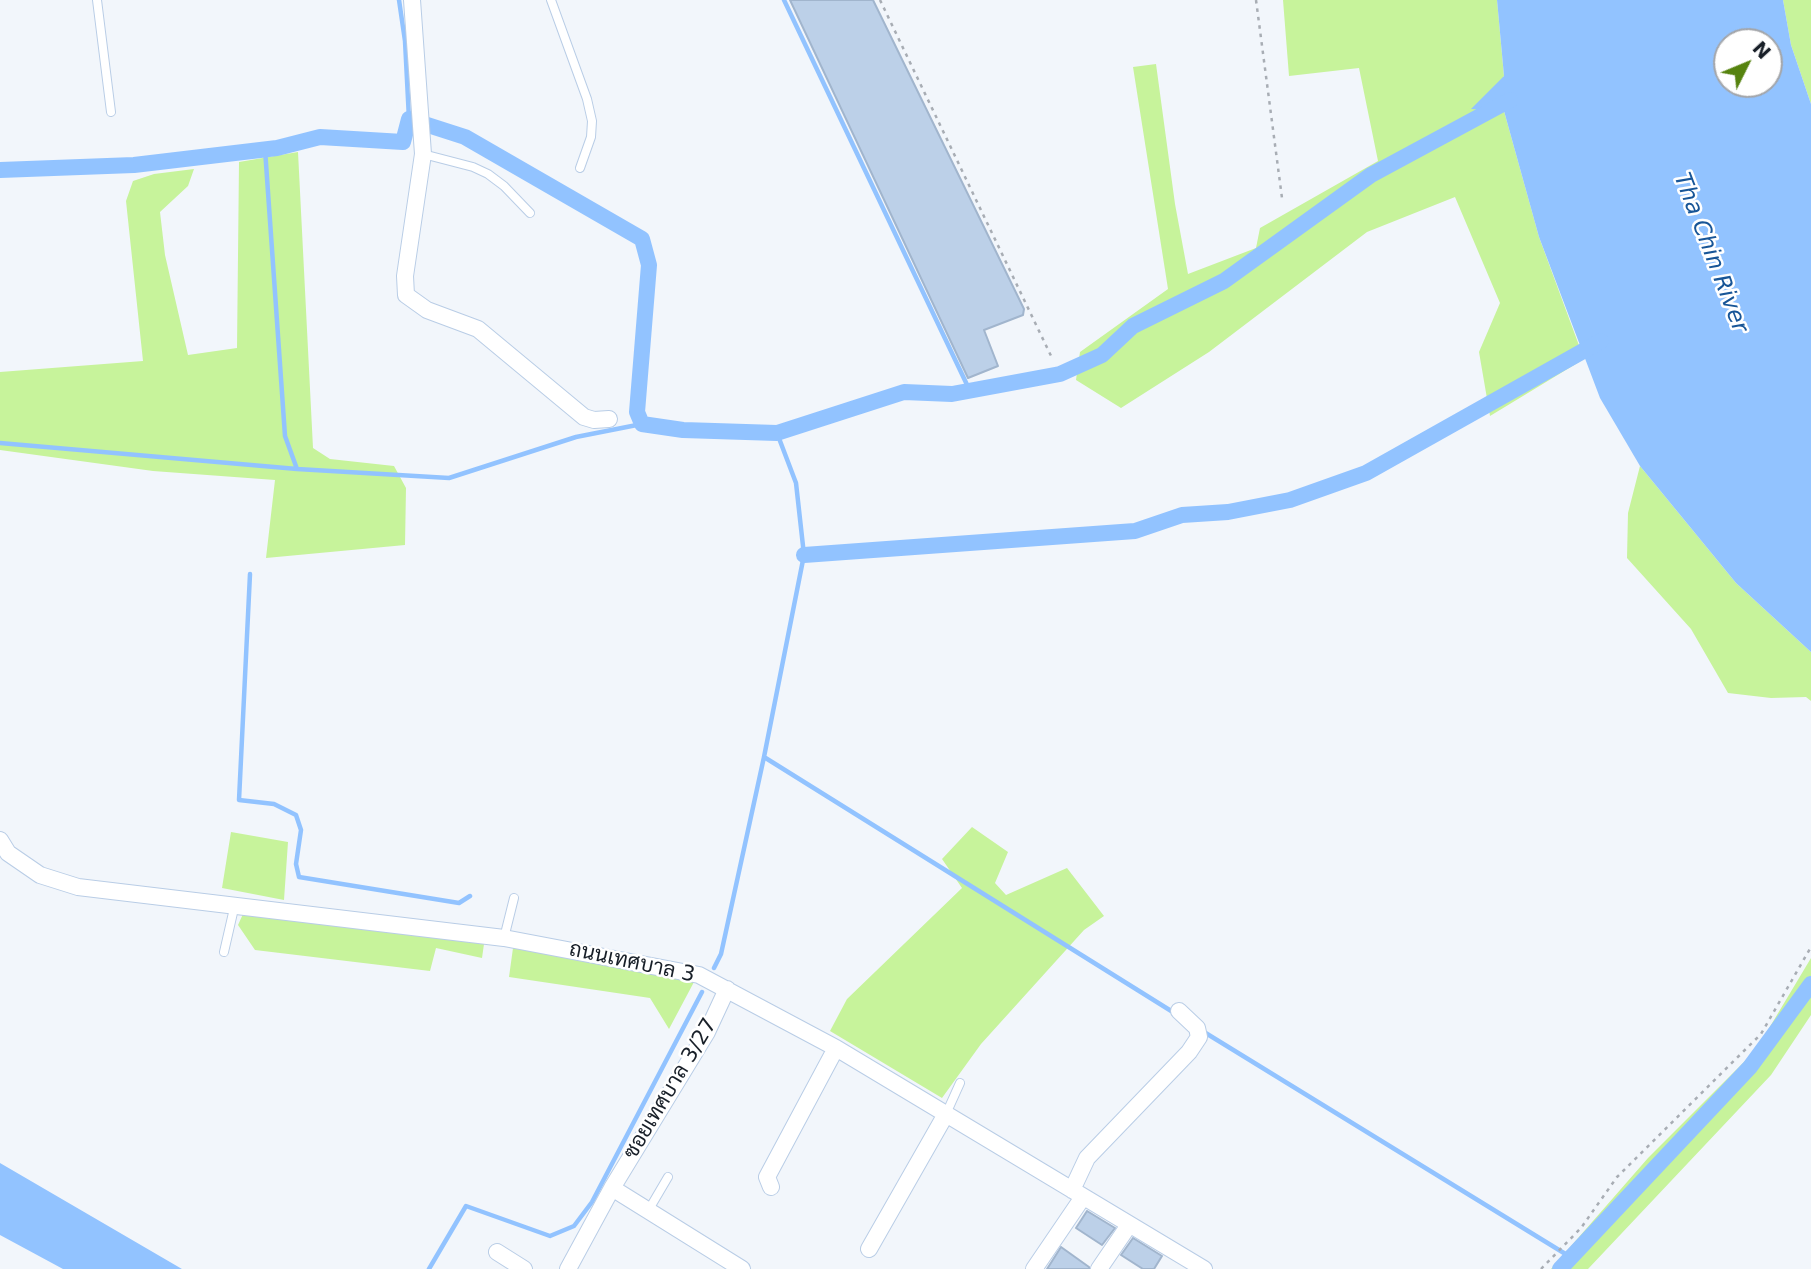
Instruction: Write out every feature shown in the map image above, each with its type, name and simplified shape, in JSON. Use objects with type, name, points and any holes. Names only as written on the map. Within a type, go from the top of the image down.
[{"type":"street","points":[[412,0],[421,105],[422,154],[405,276],[406,295],[427,310],[478,329],[584,417],[594,421],[610,419]]},
{"type":"street","name":"ถนนเทศบาล 3","points":[[0,841],[8,853],[40,876],[78,887],[504,938],[674,968],[727,989],[836,1048],[1204,1269]]},
{"type":"street","name":"ซอยเทศบาล 3/27","points":[[568,1269],[612,1188],[707,1032],[727,989]]},
{"type":"street","points":[[1034,1269],[1078,1194],[1087,1158],[1189,1052],[1199,1037],[1197,1028],[1179,1011]]},
{"type":"street","points":[[771,1187],[767,1177],[836,1048]]},
{"type":"street","points":[[869,1249],[946,1114]]},
{"type":"street","points":[[612,1188],[742,1269]]},
{"type":"street","points":[[1098,1269],[1129,1225]]},
{"type":"street","points":[[497,1252],[524,1269]]},
{"type":"lane","points":[[97,0],[111,111]]},
{"type":"lane","points":[[551,0],[592,121],[591,137],[580,167]]},
{"type":"lane","points":[[422,154],[473,167],[488,174],[530,213]]},
{"type":"lane","points":[[504,938],[514,898]]},
{"type":"lane","points":[[223,952],[235,904]]},
{"type":"lane","points":[[946,1114],[960,1083]]},
{"type":"lane","points":[[648,1211],[668,1177]]},
{"type":"path","points":[[880,0],[1053,360]]},
{"type":"path","points":[[1256,0],[1282,198]]},
{"type":"path","points":[[1541,1269],[1581,1228],[1617,1177],[1755,1041],[1772,1018],[1811,947]]},
{"type":"green space","points":[[1283,0],[1497,0],[1504,76],[1483,111],[1504,111],[1539,237],[1584,359],[1490,416],[1479,352],[1500,303],[1455,197],[1367,232],[1209,352],[1121,408],[1076,380],[1080,352],[1168,289],[1133,67],[1156,64],[1175,204],[1188,274],[1256,248],[1260,228],[1378,161],[1359,68],[1289,76]]},
{"type":"green space","points":[[1783,0],[1811,0],[1811,104],[1791,45]]},
{"type":"green space","points":[[298,152],[313,448],[330,459],[394,466],[406,488],[405,545],[266,558],[275,480],[153,471],[0,450],[0,372],[143,361],[126,201],[133,181],[154,174],[194,169],[188,186],[160,212],[165,255],[188,355],[237,348],[239,162]]},
{"type":"green space","points":[[1640,466],[1736,583],[1811,652],[1811,701],[1806,697],[1771,698],[1728,693],[1691,629],[1627,558],[1628,513]]},
{"type":"green space","points":[[972,827],[1008,852],[995,883],[1006,895],[1067,868],[1104,916],[1084,930],[981,1044],[942,1098],[830,1031],[847,999],[962,888],[942,859]]},
{"type":"green space","points":[[231,832],[288,842],[284,900],[222,888]]},
{"type":"green space","points":[[243,914],[484,944],[482,958],[436,948],[430,971],[255,950],[238,925]]},
{"type":"green space","points":[[513,948],[694,982],[669,1029],[650,998],[509,977]]},
{"type":"green space","points":[[1811,958],[1811,1015],[1771,1075],[1588,1269],[1551,1269],[1648,1158],[1756,1050]]},
{"type":"water","name":"Tha Chin River","points":[[1497,0],[1783,0],[1791,45],[1811,104],[1811,652],[1736,583],[1640,466],[1600,398],[1539,237],[1504,111],[1471,109],[1504,76]]},
{"type":"water","points":[[0,1163],[182,1269],[63,1269],[0,1235]]},
{"type":"building","points":[[790,0],[873,0],[1024,309],[1023,315],[984,330],[998,366],[968,378]]},
{"type":"building","points":[[1087,1211],[1115,1228],[1102,1245],[1076,1228]]},
{"type":"building","points":[[1133,1238],[1162,1256],[1154,1269],[1143,1269],[1121,1255]]},
{"type":"building","points":[[1061,1247],[1089,1267],[1089,1269],[1047,1269]]},
{"type":"waterway","points":[[399,0],[405,41],[409,119]]},
{"type":"waterway","points":[[784,0],[970,391]]},
{"type":"waterway","points":[[0,170],[134,165],[277,148],[320,137],[403,142],[409,119],[465,137],[642,239],[649,265],[637,412],[642,424],[683,430],[777,433],[904,392],[952,394],[1060,374],[1102,355],[1133,326],[1224,281],[1371,175],[1510,100]]},
{"type":"waterway","points":[[265,149],[285,436],[297,469],[449,478],[576,437],[642,424]]},
{"type":"waterway","points":[[804,555],[1135,531],[1182,515],[1228,512],[1290,500],[1366,473],[1601,341]]},
{"type":"waterway","points":[[714,968],[721,954],[764,757],[804,555],[796,483],[777,433]]},
{"type":"waterway","points":[[0,443],[297,469]]},
{"type":"waterway","points":[[250,574],[239,800],[274,804],[296,815],[301,830],[296,864],[299,877],[459,903],[470,896]]},
{"type":"waterway","points":[[764,757],[1176,1014]]},
{"type":"waterway","points":[[1560,1269],[1750,1067],[1811,984]]},
{"type":"waterway","points":[[429,1269],[466,1206],[550,1236],[574,1226],[592,1202],[702,992]]},
{"type":"waterway","points":[[1204,1032],[1572,1258]]}]
